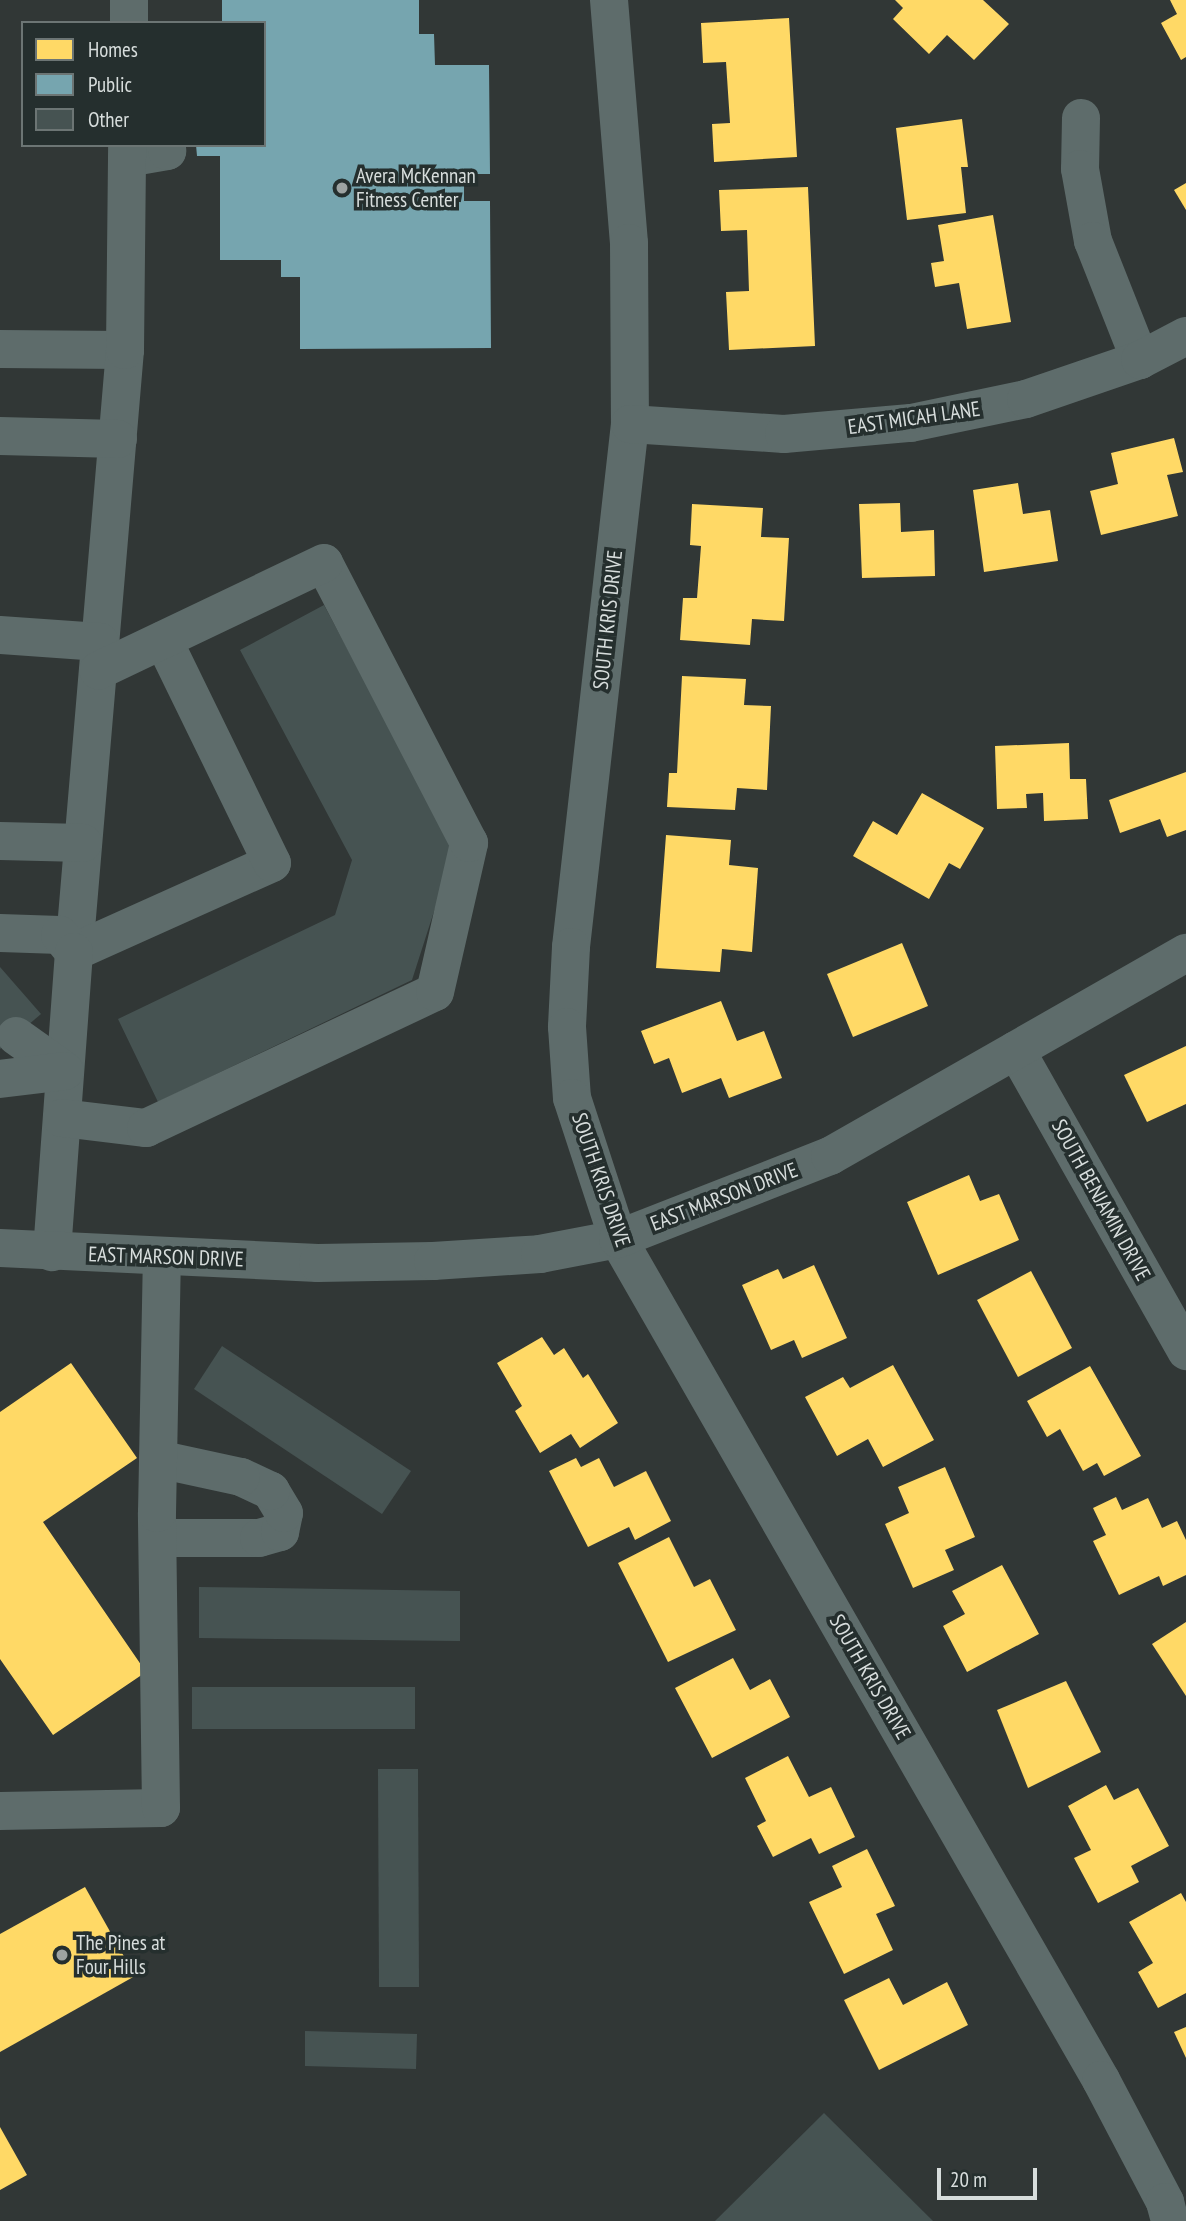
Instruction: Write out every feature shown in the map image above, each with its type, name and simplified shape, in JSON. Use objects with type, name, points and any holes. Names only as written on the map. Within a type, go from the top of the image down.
[{"type":"street","points":[[129,0],[129,21]]},
{"type":"street","name":"SOUTH KRIS DRIVE","points":[[610,0],[629,243],[630,424],[571,947],[567,1027],[572,1098],[618,1239],[1101,2080],[1165,2202],[1170,2221]]},
{"type":"street","points":[[1081,118],[1080,169],[1093,241],[1140,360]]},
{"type":"street","points":[[52,1252],[74,952],[125,350],[127,152],[167,151],[167,147]]},
{"type":"street","name":"EAST MICAH LANE","points":[[630,424],[784,434],[911,423],[1026,399],[1140,360],[1186,336]]},
{"type":"street","points":[[0,349],[125,350]]},
{"type":"street","points":[[0,436],[118,439]]},
{"type":"street","points":[[0,635],[99,657],[163,640],[324,563],[469,843],[435,992],[146,1128],[62,1118]]},
{"type":"street","points":[[74,952],[272,863],[163,640]]},
{"type":"street","points":[[0,841],[83,843]]},
{"type":"street","points":[[0,933],[60,936],[74,952]]},
{"type":"street","name":"EAST MARSON DRIVE","points":[[0,1248],[162,1258],[433,1261],[540,1254],[618,1239],[830,1156],[1186,953]]},
{"type":"street","points":[[16,1036],[65,1071]]},
{"type":"street","name":"SOUTH BENJAMIN DRIVE","points":[[1016,1049],[1186,1351]]},
{"type":"street","points":[[0,1079],[65,1071]]},
{"type":"street","points":[[0,1811],[161,1808],[158,1460],[162,1258]]},
{"type":"street","points":[[158,1460],[251,1482],[271,1491],[284,1513],[280,1532],[259,1538],[158,1538]]},
{"type":"building: Homes","points":[[895,0],[983,0],[1009,24],[974,60],[947,35],[929,54],[893,19],[903,8]]},
{"type":"building: Homes","points":[[1170,0],[1186,0],[1186,57],[1181,60],[1161,23],[1177,14]]},
{"type":"building: Homes","points":[[789,18],[797,157],[714,162],[712,124],[730,123],[726,62],[703,63],[701,23]]},
{"type":"building: Homes","points":[[962,119],[968,167],[961,167],[966,213],[907,220],[896,128]]},
{"type":"building: Homes","points":[[1186,183],[1186,210],[1174,190]]},
{"type":"building: Homes","points":[[808,187],[815,346],[729,350],[726,292],[749,291],[747,230],[721,231],[719,190]]},
{"type":"building: Homes","points":[[993,215],[1011,322],[967,329],[959,283],[935,287],[931,263],[944,261],[938,225]]},
{"type":"building: Homes","points":[[1174,438],[1183,472],[1167,475],[1178,516],[1101,535],[1090,491],[1118,484],[1111,453]]},
{"type":"building: Homes","points":[[1018,483],[1023,514],[1050,510],[1058,561],[984,572],[973,490]]},
{"type":"building: Homes","points":[[900,503],[901,532],[934,530],[935,576],[862,578],[859,504]]},
{"type":"building: Homes","points":[[692,504],[763,508],[761,537],[789,538],[784,621],[752,619],[750,645],[680,640],[683,598],[697,598],[701,546],[690,545]]},
{"type":"building: Homes","points":[[682,676],[746,679],[744,705],[771,706],[767,790],[737,788],[735,810],[667,807],[669,773],[677,773]]},
{"type":"building: Homes","points":[[1069,743],[1070,779],[1086,779],[1088,819],[1044,821],[1043,793],[1026,794],[1027,808],[997,809],[995,746]]},
{"type":"building: Homes","points":[[1186,772],[1186,830],[1167,837],[1160,819],[1120,833],[1109,800]]},
{"type":"building: Homes","points":[[922,793],[984,828],[960,869],[949,863],[929,899],[853,856],[873,821],[897,835]]},
{"type":"building: Homes","points":[[666,835],[731,840],[729,865],[758,868],[752,952],[722,949],[720,972],[656,968]]},
{"type":"building: Homes","points":[[902,943],[928,1006],[853,1037],[827,974]]},
{"type":"building: Homes","points":[[721,1001],[737,1041],[764,1031],[782,1078],[729,1098],[721,1078],[682,1093],[669,1058],[654,1064],[641,1031]]},
{"type":"building: Homes","points":[[1186,1046],[1186,1104],[1147,1122],[1124,1075]]},
{"type":"building: Homes","points":[[969,1175],[980,1201],[999,1194],[1019,1240],[938,1275],[907,1202]]},
{"type":"building: Homes","points":[[814,1265],[847,1338],[802,1358],[794,1340],[771,1350],[742,1285],[778,1269],[783,1279]]},
{"type":"building: Homes","points":[[1031,1271],[1072,1348],[1018,1377],[977,1300]]},
{"type":"building: Homes","points":[[542,1337],[554,1355],[564,1348],[583,1378],[588,1374],[618,1423],[580,1448],[571,1434],[540,1453],[515,1411],[522,1406],[497,1363]]},
{"type":"building: Homes","points":[[71,1363],[137,1458],[43,1522],[146,1672],[53,1735],[0,1659],[0,1412]]},
{"type":"building: Homes","points":[[893,1365],[934,1440],[883,1467],[868,1439],[837,1456],[805,1397],[843,1377],[850,1388]]},
{"type":"building: Homes","points":[[1090,1366],[1141,1456],[1104,1476],[1097,1463],[1083,1471],[1060,1429],[1047,1437],[1027,1401]]},
{"type":"building: Homes","points":[[576,1458],[581,1467],[599,1458],[614,1487],[646,1471],[671,1521],[635,1540],[629,1527],[588,1547],[549,1471]]},
{"type":"building: Homes","points":[[945,1467],[975,1537],[945,1550],[954,1570],[913,1588],[885,1524],[909,1513],[898,1487]]},
{"type":"building: Homes","points":[[1116,1497],[1122,1510],[1148,1498],[1162,1528],[1177,1521],[1186,1540],[1186,1575],[1163,1586],[1159,1576],[1119,1595],[1093,1541],[1106,1535],[1093,1508]]},
{"type":"building: Homes","points":[[669,1537],[694,1587],[710,1579],[736,1630],[668,1662],[618,1563]]},
{"type":"building: Homes","points":[[1002,1565],[1039,1634],[967,1672],[943,1626],[965,1614],[952,1591]]},
{"type":"building: Homes","points":[[1186,1622],[1186,1696],[1152,1644]]},
{"type":"building: Homes","points":[[733,1658],[750,1690],[770,1679],[790,1717],[712,1758],[675,1688]]},
{"type":"building: Homes","points":[[1066,1681],[1101,1752],[1028,1788],[997,1710]]},
{"type":"building: Homes","points":[[788,1756],[809,1797],[831,1787],[855,1837],[819,1854],[811,1838],[773,1857],[757,1826],[766,1821],[745,1778]]},
{"type":"building: Homes","points":[[1106,1785],[1114,1800],[1138,1788],[1169,1846],[1131,1866],[1139,1882],[1098,1903],[1074,1858],[1091,1850],[1068,1806]]},
{"type":"building: Homes","points":[[867,1849],[895,1906],[876,1914],[893,1950],[844,1974],[809,1902],[842,1887],[832,1866]]},
{"type":"building: Homes","name":"The Pines at Four Hills","points":[[85,1887],[135,1976],[0,2052],[0,1934]]},
{"type":"building: Homes","points":[[1181,1893],[1186,1902],[1186,1993],[1158,2008],[1138,1972],[1153,1963],[1129,1922]]},
{"type":"building: Homes","points":[[889,1978],[903,2005],[947,1982],[968,2025],[879,2070],[844,2000]]},
{"type":"building: Homes","points":[[1186,2027],[1186,2058],[1174,2032]]},
{"type":"building: Homes","points":[[0,2127],[27,2175],[0,2190]]},
{"type":"building: Public","name":"Avera McKennan Fitness Center","points":[[222,0],[419,0],[419,34],[434,34],[435,65],[489,65],[490,174],[464,174],[464,201],[490,201],[491,348],[300,349],[300,277],[281,277],[281,260],[220,260],[220,156],[197,156],[196,147],[266,147],[266,21],[222,21]]},
{"type":"building: Other","points":[[324,605],[454,849],[412,980],[158,1102],[118,1019],[335,915],[352,860],[240,650]]},
{"type":"building: Other","points":[[0,967],[41,1014],[0,1049]]},
{"type":"building: Other","points":[[222,1346],[411,1471],[382,1514],[194,1389]]},
{"type":"building: Other","points":[[199,1587],[460,1591],[460,1641],[199,1638]]},
{"type":"building: Other","points":[[192,1687],[415,1687],[415,1729],[192,1729]]},
{"type":"building: Other","points":[[378,1769],[418,1769],[419,1987],[379,1987]]},
{"type":"building: Other","points":[[305,2031],[417,2034],[416,2069],[305,2066]]},
{"type":"building: Other","points":[[824,2113],[933,2221],[715,2221]]},
{"type":"place","name":"Avera McKennan Fitness Center","points":[[342,188]]},
{"type":"place","name":"The Pines at Four Hills","points":[[62,1955]]}]
